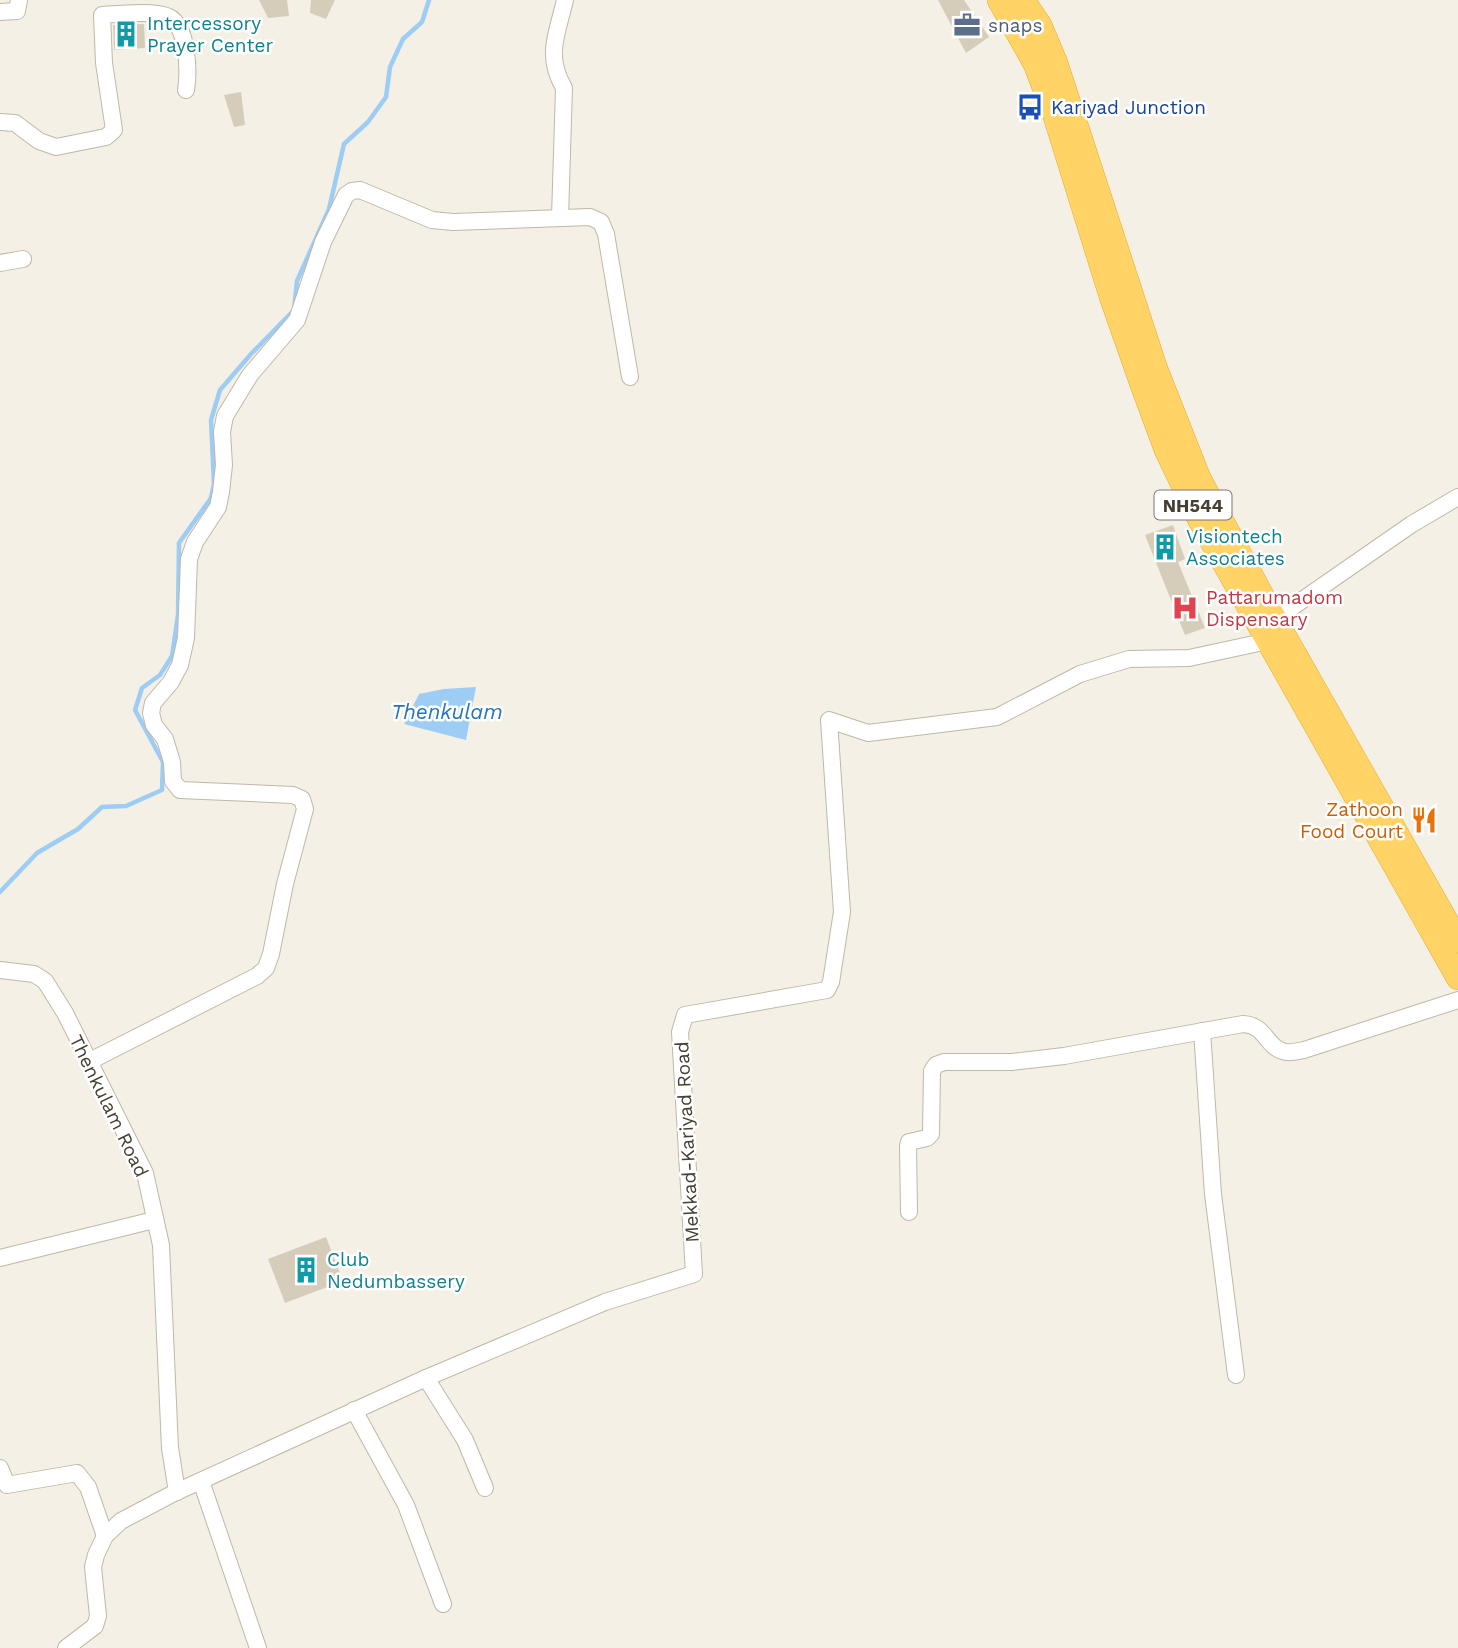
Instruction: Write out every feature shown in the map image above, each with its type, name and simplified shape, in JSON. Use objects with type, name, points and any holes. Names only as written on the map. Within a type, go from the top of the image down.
[{"type":"highway","name":"NH544","points":[[1014,6],[1055,117],[1111,297],[1166,450],[1199,519],[1271,630],[1458,941]]},
{"type":"highway","name":"NH544","points":[[1271,630],[1458,978]]},
{"type":"street","points":[[0,12],[17,12],[19,0]]},
{"type":"street","points":[[560,217],[564,88],[554,71],[552,56],[565,0]]},
{"type":"street","points":[[0,122],[15,123],[39,141],[56,146],[106,137],[114,130],[104,63],[102,15],[119,7],[170,17],[181,32],[188,76],[186,90]]},
{"type":"street","points":[[88,1062],[257,976],[266,968],[271,954],[285,884],[305,810],[302,799],[293,795],[180,790],[173,781],[172,762],[165,739],[154,725],[150,713],[153,703],[171,682],[180,665],[186,638],[189,559],[195,542],[218,507],[224,465],[222,432],[225,416],[250,375],[297,320],[323,242],[346,195],[360,190],[432,220],[453,222],[590,217],[601,222],[606,233],[630,377]]},
{"type":"street","points":[[0,262],[23,259]]},
{"type":"street","points":[[1271,630],[1412,524],[1458,497]]},
{"type":"street","name":"Mekkad-Kariyad Road","points":[[426,1378],[605,1302],[694,1274],[680,1032],[685,1015],[827,990],[831,982],[842,912],[829,720],[868,733],[997,717],[1080,674],[1129,659],[1189,658],[1271,630]]},
{"type":"street","name":"Thenkulam Road","points":[[0,971],[34,974],[45,981],[65,1013],[145,1173],[161,1245],[170,1448],[177,1492]]},
{"type":"street","points":[[909,1212],[908,1146],[909,1142],[927,1138],[931,1134],[932,1071],[936,1065],[944,1062],[1012,1062],[1064,1056],[1253,1024],[1273,1046],[1287,1052],[1304,1050],[1458,1000]]},
{"type":"street","points":[[1202,1031],[1213,1195],[1236,1375]]},
{"type":"street","points":[[0,1258],[154,1220]]},
{"type":"street","points":[[66,1648],[94,1626],[97,1616],[93,1567],[100,1543],[121,1521],[177,1492],[426,1378],[466,1440],[485,1488]]},
{"type":"street","points":[[354,1410],[405,1505],[443,1604]]},
{"type":"street","points":[[0,1468],[8,1485],[76,1473],[88,1487],[105,1536]]},
{"type":"street","points":[[201,1481],[258,1648]]},
{"type":"water","name":"Thenkulam","points":[[476,687],[466,740],[404,724],[419,694]]},
{"type":"building","points":[[259,0],[287,0],[289,16],[268,18]]},
{"type":"building","points":[[311,0],[335,0],[326,19],[310,13]]},
{"type":"building","points":[[938,0],[964,0],[989,37],[966,53]]},
{"type":"building","name":"Intercessory Prayer Center","points":[[144,24],[145,48],[114,50],[113,25]]},
{"type":"building","points":[[241,92],[245,125],[234,127],[224,95]]},
{"type":"building","points":[[1173,525],[1185,559],[1178,562],[1205,628],[1185,635],[1145,535]]},
{"type":"building","name":"Club Nedumbassery","points":[[326,1237],[343,1281],[285,1303],[268,1259]]},
{"type":"waterway","points":[[0,892],[37,853],[78,829],[102,807],[126,806],[162,790],[163,762],[135,710],[142,688],[160,675],[172,656],[178,615],[179,543],[211,498],[214,484],[211,420],[220,390],[294,310],[297,281],[329,209],[344,144],[368,122],[386,97],[390,67],[403,39],[422,22],[429,0]]},
{"type":"place","name":"snaps","points":[[967,25]]},
{"type":"place","name":"Intercessory Prayer Center","points":[[126,34]]},
{"type":"place","name":"Kariyad Junction","points":[[1030,107]]},
{"type":"place","name":"Visiontech Associates","points":[[1165,547]]},
{"type":"place","name":"Pattarumadom Dispensary","points":[[1185,608]]},
{"type":"place","name":"Zathoon Food Court","points":[[1424,820]]},
{"type":"place","name":"Club Nedumbassery","points":[[306,1270]]}]
